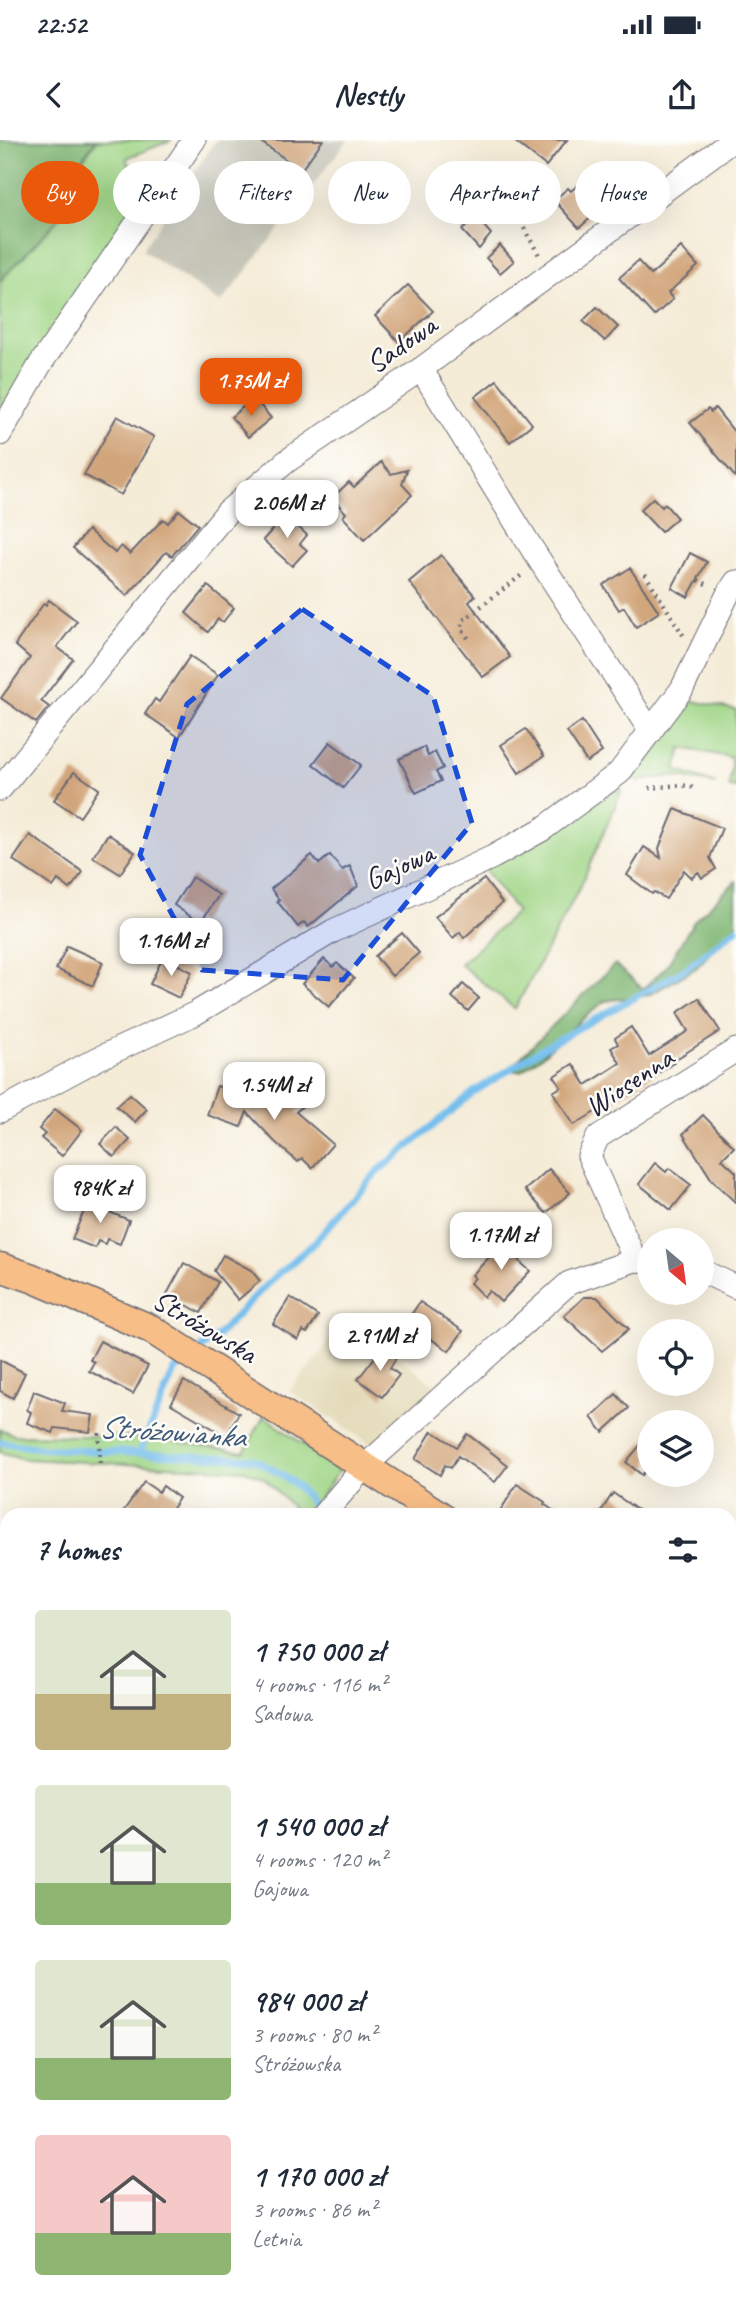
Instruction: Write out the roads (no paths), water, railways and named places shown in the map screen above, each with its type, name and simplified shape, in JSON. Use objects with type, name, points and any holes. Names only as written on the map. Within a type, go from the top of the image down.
[{"type":"main road","name":"Stróżowska","points":[[0,1267],[151,1329],[429,1508]]},
{"type":"street","points":[[0,434],[40,362],[194,140]]},
{"type":"street","name":"Sadowa","points":[[0,789],[227,512],[287,461],[421,369],[631,210],[733,140]]},
{"type":"street","points":[[421,369],[651,732]]},
{"type":"street","name":"Gajowa","points":[[0,1111],[97,1059],[196,1013],[333,931],[493,857],[543,829],[619,773],[682,689],[736,582]]},
{"type":"street","name":"Wiosenna","points":[[637,1251],[589,1156],[591,1148],[598,1137],[736,1050]]},
{"type":"street","points":[[328,1507],[365,1466],[569,1283],[637,1263]]},
{"type":"street","points":[[714,1277],[736,1287]]},
{"type":"waterway","points":[[198,1351],[314,1243],[377,1172],[474,1092],[548,1045],[686,969],[736,929]]},
{"type":"waterway","points":[[140,1452],[174,1371],[186,1361]]},
{"type":"waterway","name":"Stróżowianka","points":[[0,1442],[39,1448],[253,1459],[291,1481],[313,1508]]}]
